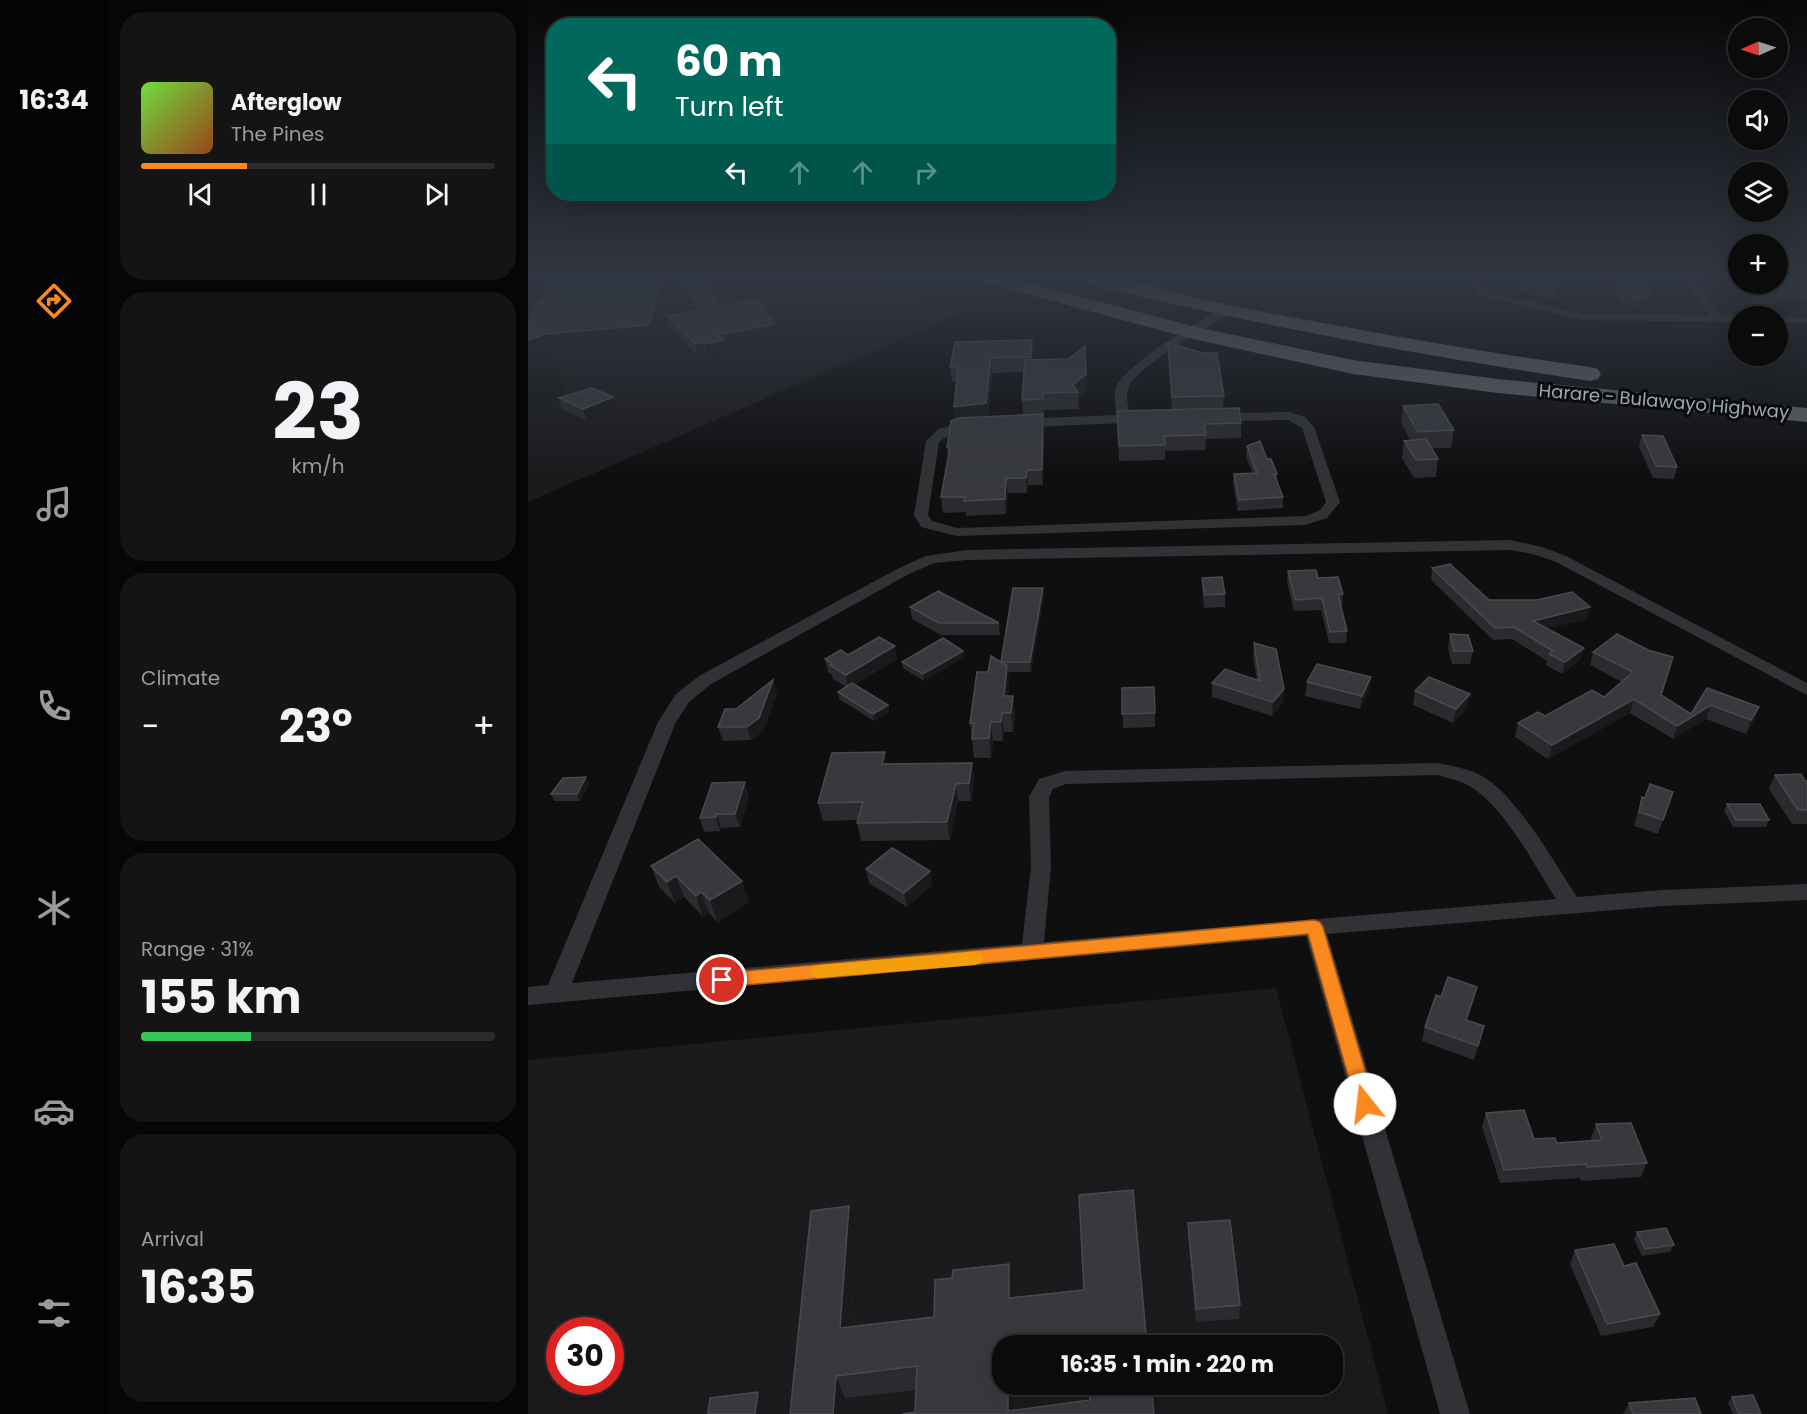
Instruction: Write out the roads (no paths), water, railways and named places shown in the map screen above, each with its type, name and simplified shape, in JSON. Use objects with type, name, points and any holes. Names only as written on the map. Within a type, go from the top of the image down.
[{"type":"highway","name":"Harare - Bulawayo Highway","points":[[1249,345],[1353,367],[1434,379],[1807,415]]},
{"type":"highway","name":"Harare - Bulawayo Highway","points":[[1406,345],[1632,380],[1807,396]]},
{"type":"street","points":[[1124,419],[1123,384],[1172,345]]},
{"type":"street","points":[[1289,416],[1300,420],[1308,428],[1333,502],[1328,512],[1305,521],[1192,525],[957,532],[926,524],[921,515],[933,441],[939,434],[967,425],[1124,419],[1289,416]]},
{"type":"street","points":[[556,994],[667,722],[682,698],[705,680],[902,572],[931,560],[979,554],[1510,546],[1538,550],[1561,559],[1807,690]]},
{"type":"street","points":[[1032,953],[1041,867],[1039,798],[1046,784],[1065,778],[1437,769],[1458,773],[1479,783],[1508,814],[1572,906]]},
{"type":"street","points":[[528,996],[1663,898],[1807,892]]},
{"type":"street","points":[[1314,927],[1455,1414]]}]
